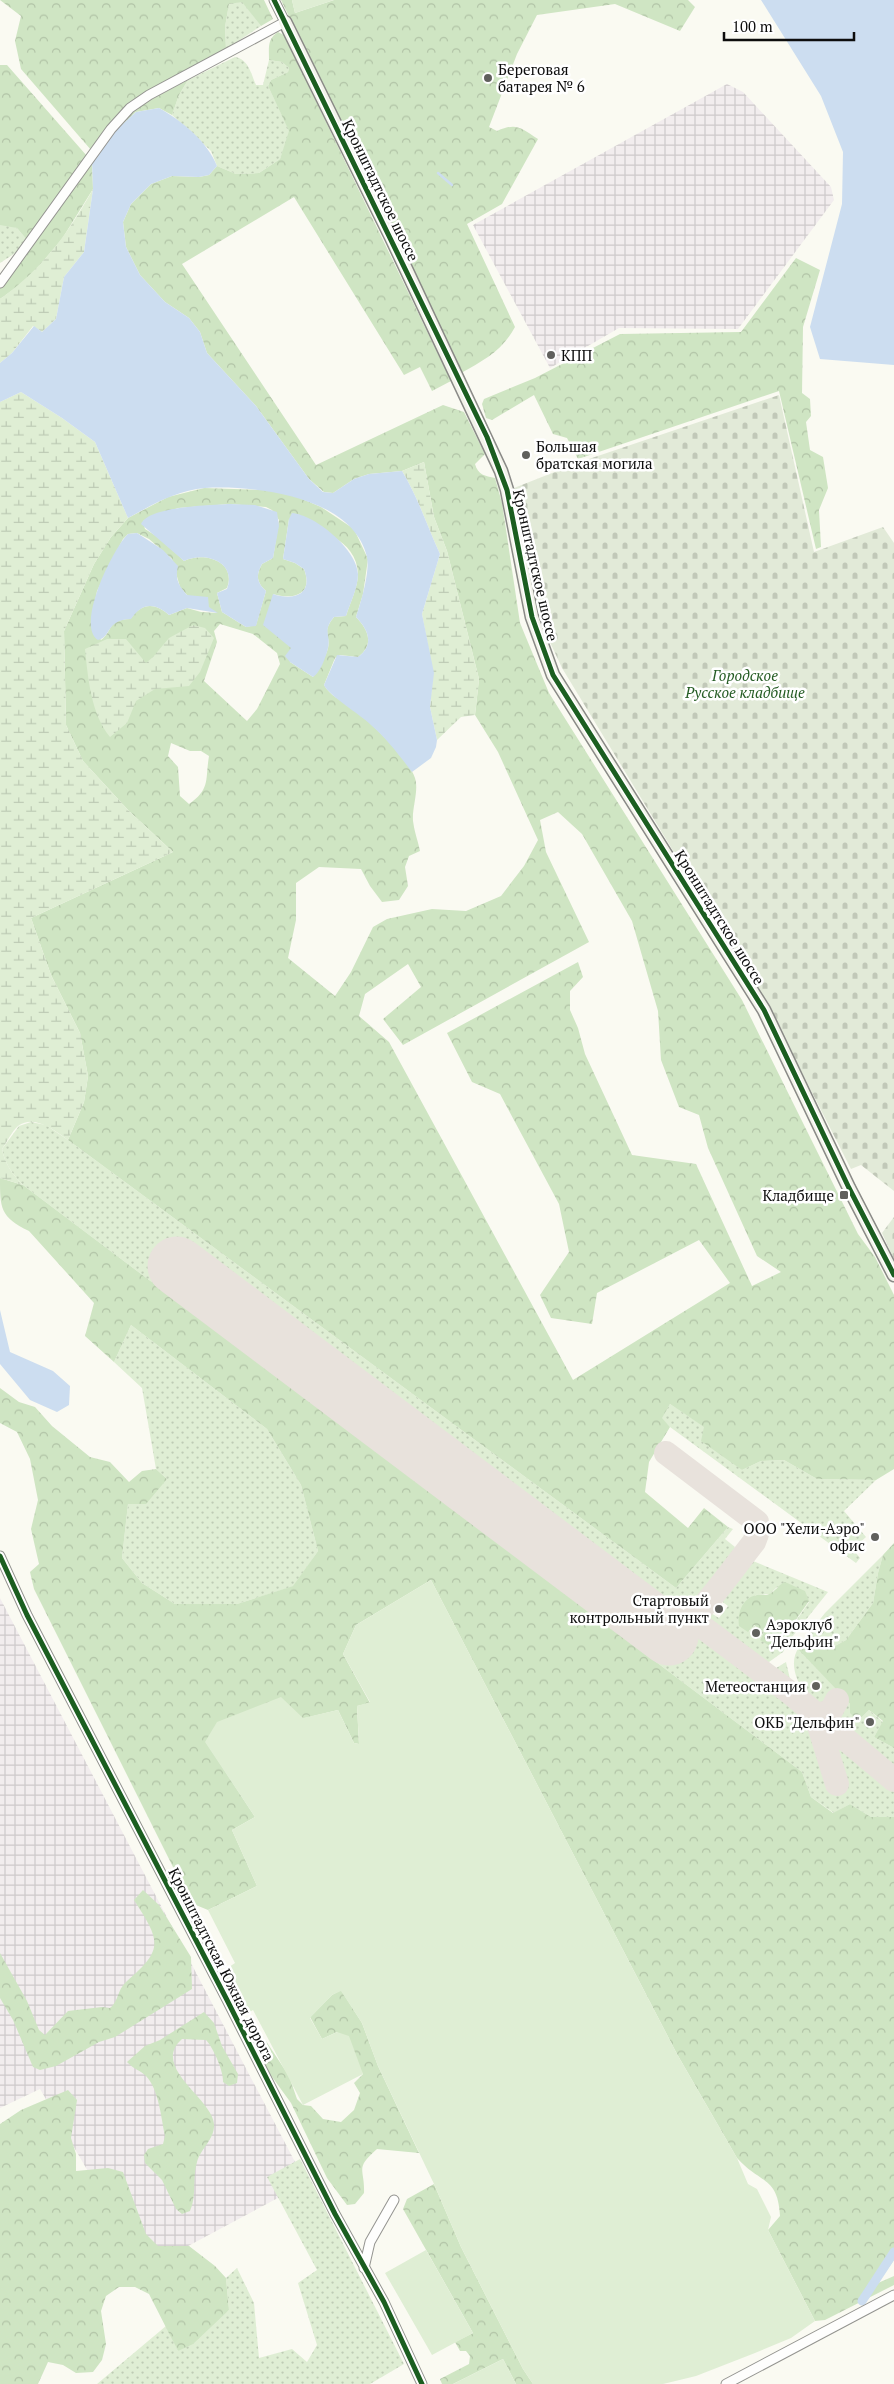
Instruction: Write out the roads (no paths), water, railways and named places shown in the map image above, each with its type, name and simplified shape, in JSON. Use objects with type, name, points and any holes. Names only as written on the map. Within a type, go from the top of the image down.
[{"type":"street","name":"Кронштадтское шоссе","points":[[274,0],[391,237],[497,462],[507,490],[532,617],[553,675],[764,1010],[851,1192],[894,1275]]},
{"type":"street","points":[[0,283],[111,129],[130,108],[149,95],[284,22]]},
{"type":"street","name":"Кронштадтская Южная дорога","points":[[0,1556],[26,1615],[364,2268],[384,2302],[422,2384]]},
{"type":"street","points":[[364,2268],[370,2242],[394,2200]]},
{"type":"street","points":[[726,2384],[894,2295]]},
{"type":"water","points":[[761,0],[894,0],[894,365],[820,359],[810,327],[842,204],[843,152],[821,96]]},
{"type":"water","points":[[159,108],[193,132],[207,148],[217,166],[209,175],[199,177],[172,176],[151,184],[131,204],[123,222],[126,247],[140,275],[165,302],[189,318],[200,332],[207,353],[256,406],[309,479],[323,492],[333,493],[354,479],[369,474],[402,471],[418,501],[440,554],[422,614],[434,673],[430,707],[437,740],[431,758],[412,772],[377,730],[332,694],[324,685],[337,655],[358,657],[367,647],[368,642],[364,627],[356,617],[366,579],[367,557],[358,537],[343,520],[323,508],[300,499],[250,489],[226,488],[205,488],[185,492],[165,499],[128,518],[95,442],[21,392],[0,402],[0,363],[12,353],[34,326],[42,332],[56,319],[64,277],[84,252],[93,189],[92,161],[112,134],[136,112]]},
{"type":"water","points":[[230,504],[255,505],[277,512],[279,526],[273,558],[262,564],[258,575],[260,585],[266,591],[256,626],[246,627],[222,612],[217,593],[227,589],[229,580],[223,566],[209,558],[192,558],[184,561],[141,524],[146,518],[168,510]]},
{"type":"water","points":[[292,513],[312,520],[343,544],[356,564],[358,574],[355,590],[346,616],[334,617],[328,626],[329,644],[327,652],[320,668],[313,677],[290,662],[285,656],[291,648],[263,625],[273,594],[288,597],[294,596],[300,594],[306,585],[304,569],[295,563],[283,559],[289,519]]},
{"type":"water","points":[[137,533],[163,550],[178,566],[178,582],[187,595],[208,597],[209,607],[218,613],[187,608],[169,615],[158,608],[148,606],[139,610],[131,619],[117,622],[105,636],[98,640],[92,632],[91,620],[93,604],[99,587],[121,542],[128,534]]},
{"type":"water","points":[[0,1310],[10,1352],[53,1371],[70,1386],[69,1405],[57,1412],[30,1400],[0,1364]]},
{"type":"waterway","points":[[438,173],[452,185]]},
{"type":"waterway","points":[[862,2301],[894,2252]]},
{"type":"place","name":"Береговая батарея № 6","points":[[488,78]]},
{"type":"place","name":"КПП","points":[[551,355]]},
{"type":"place","name":"Большая братская могила","points":[[526,455]]},
{"type":"place","name":"Кладбище","points":[[844,1195]]},
{"type":"place","name":"ООО \"Хели-Аэро\" офис","points":[[875,1537]]},
{"type":"place","name":"Стартовый контрольный пункт","points":[[719,1609]]},
{"type":"place","name":"Аэроклуб \"Дельфин\"","points":[[756,1633]]},
{"type":"place","name":"Метеостанция","points":[[816,1686]]},
{"type":"place","name":"ОКБ \"Дельфин\"","points":[[870,1722]]},
{"type":"park label","name":"Городское Русское кладбище","points":[[745,684]]}]
